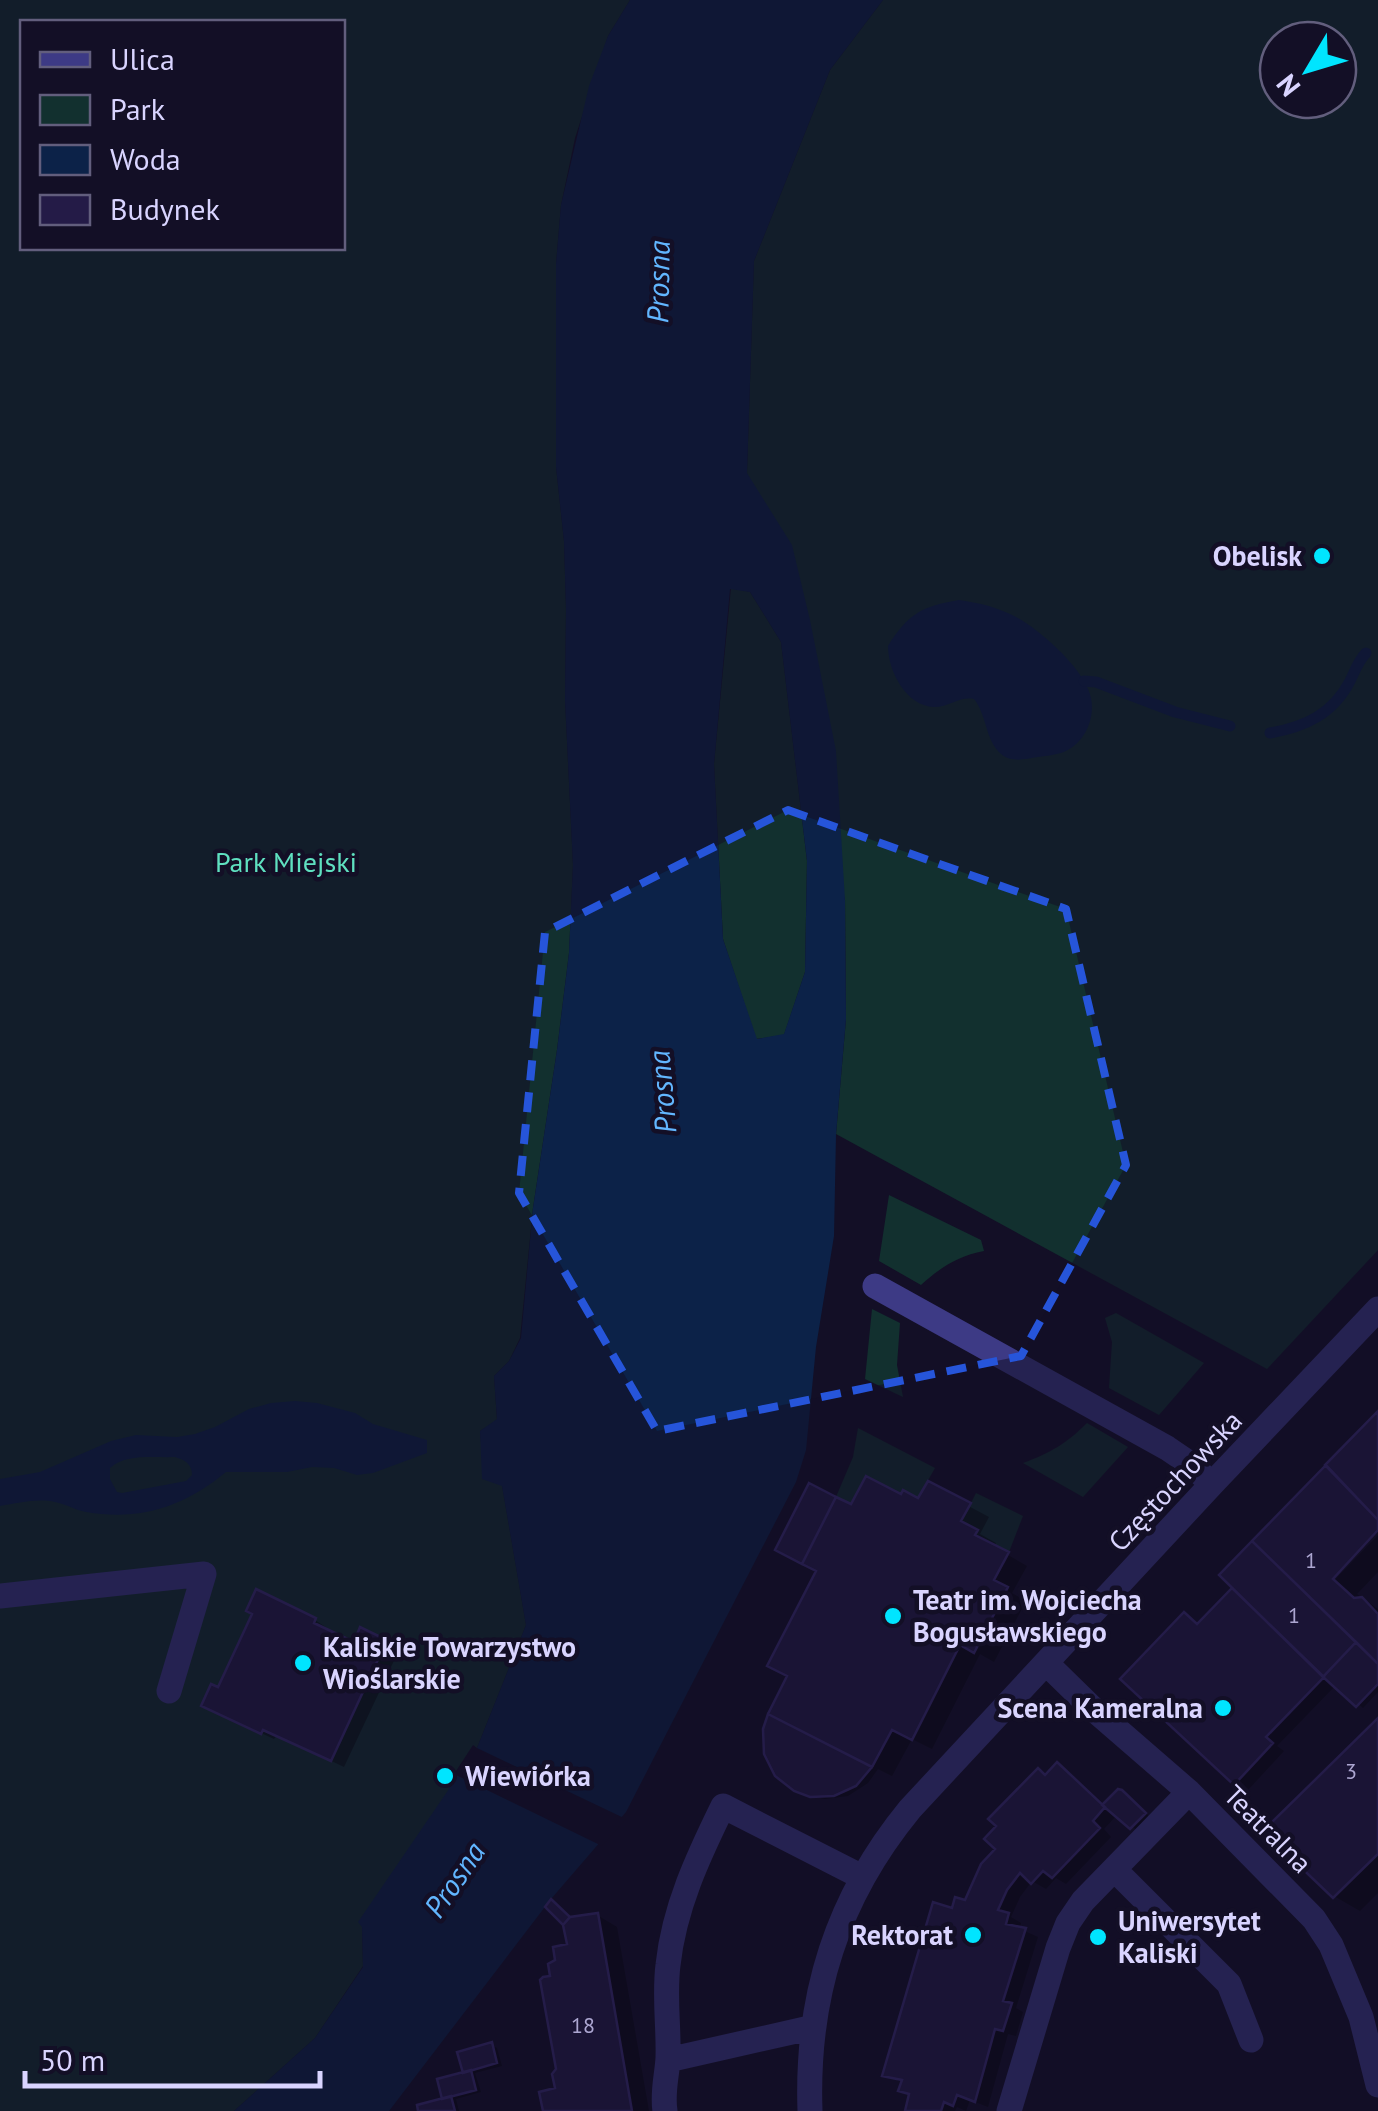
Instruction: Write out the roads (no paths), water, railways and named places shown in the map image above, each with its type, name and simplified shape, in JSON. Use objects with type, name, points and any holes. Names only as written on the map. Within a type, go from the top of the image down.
[{"type":"street","points":[[875,1286],[1167,1448],[1212,1484]]},
{"type":"street","name":"Częstochowska","points":[[810,2111],[808,2076],[825,1971],[840,1921],[884,1841],[1378,1309]]},
{"type":"street","points":[[0,1596],[204,1574],[169,1691]]},
{"type":"street","name":"Teatralna","points":[[1046,1663],[1090,1707],[1189,1792],[1314,1919],[1331,1945],[1360,2017],[1378,2085]]},
{"type":"street","points":[[1009,2111],[1068,1923],[1083,1901],[1189,1792]]},
{"type":"street","points":[[665,2111],[667,1968],[673,1933],[684,1892],[723,1806],[862,1877]]},
{"type":"street","points":[[1114,1870],[1229,1984],[1251,2040]]},
{"type":"street","points":[[668,2060],[814,2027]]},
{"type":"water","name":"Prosna","points":[[630,0],[883,0],[830,70],[754,261],[747,473],[792,545],[810,620],[836,751],[845,900],[846,1019],[836,1134],[834,1236],[816,1347],[806,1450],[796,1482],[626,1812],[551,1899],[389,2111],[234,2111],[315,2038],[363,1967],[362,1927],[358,1922],[477,1748],[526,1625],[502,1486],[482,1479],[480,1431],[497,1419],[494,1376],[509,1361],[521,1338],[533,1208],[569,953],[573,865],[565,700],[564,541],[556,467],[556,264],[561,205],[589,86],[608,36]],"holes":[[[730,589],[750,592],[781,642],[807,861],[805,972],[784,1034],[757,1039],[723,939],[714,764]]]},
{"type":"water","points":[[959,600],[1019,619],[1051,643],[1079,673],[1091,698],[1091,718],[1083,736],[1070,749],[1010,759],[992,742],[974,699],[934,707],[915,701],[900,686],[888,646],[895,635],[917,613]]},
{"type":"water","points":[[271,1403],[317,1403],[355,1413],[373,1424],[427,1440],[427,1453],[357,1475],[312,1467],[287,1472],[226,1472],[194,1494],[143,1513],[86,1512],[41,1501],[0,1506],[0,1479],[40,1472],[111,1441],[136,1435],[195,1434]],"holes":[[[175,1457],[191,1468],[192,1475],[186,1481],[122,1493],[117,1492],[110,1479],[110,1468],[124,1460]]]},
{"type":"waterway","points":[[1270,733],[1306,723],[1326,710],[1343,692],[1366,653]]},
{"type":"waterway","points":[[1084,681],[1230,726]]},
{"type":"place","name":"Obelisk","points":[[1322,556]]},
{"type":"place","name":"Teatr im. Wojciecha Bogusławskiego","points":[[893,1616]]},
{"type":"place","name":"Kaliskie Towarzystwo Wioślarskie","points":[[303,1663]]},
{"type":"place","name":"Scena Kameralna","points":[[1223,1708]]},
{"type":"place","name":"Wiewiórka","points":[[445,1776]]},
{"type":"place","name":"Rektorat","points":[[973,1935]]},
{"type":"place","name":"Uniwersytet Kaliski","points":[[1098,1937]]},
{"type":"park label","name":"Park Miejski","points":[[286,862]]}]
